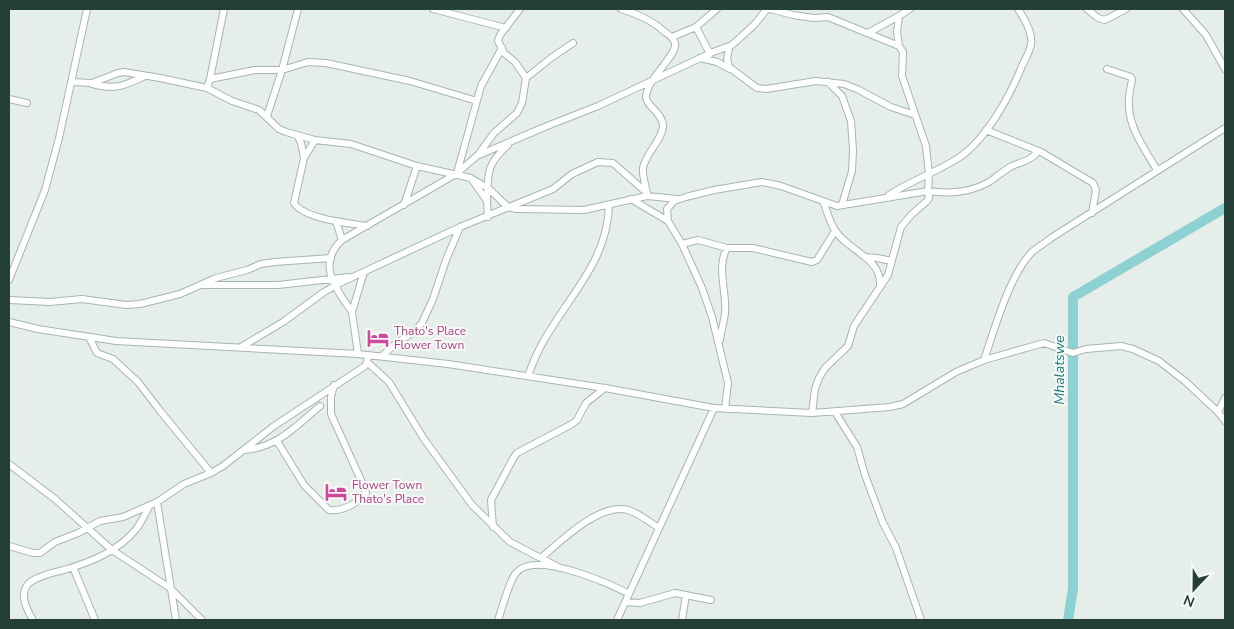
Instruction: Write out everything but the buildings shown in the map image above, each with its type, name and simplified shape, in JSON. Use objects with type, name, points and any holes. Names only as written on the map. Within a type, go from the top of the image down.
[{"type":"street","points":[[9,280],[44,190],[59,138],[88,9]]},
{"type":"street","points":[[207,88],[224,9]]},
{"type":"street","points":[[267,116],[282,70],[298,9]]},
{"type":"street","points":[[433,9],[506,28]]},
{"type":"street","points":[[352,312],[334,286],[329,266],[330,258],[336,246],[342,240],[457,174],[478,155],[494,133],[517,113],[522,103],[526,78],[514,62],[508,58],[498,39],[520,9]]},
{"type":"street","points":[[622,9],[657,24],[675,42],[671,55],[651,82],[646,96],[647,100],[661,117],[663,124],[662,131],[643,169],[647,194]]},
{"type":"street","points":[[672,38],[696,27],[716,9]]},
{"type":"street","points":[[478,155],[598,106],[700,58],[729,48],[768,9],[814,18],[828,17],[900,46]]},
{"type":"street","points":[[868,34],[910,9]]},
{"type":"street","points":[[886,197],[903,186],[929,175],[960,156],[972,146],[995,118],[1020,72],[1031,44],[1032,39],[1018,9]]},
{"type":"street","points":[[1088,9],[1098,18],[1105,20],[1126,9]]},
{"type":"street","points":[[1183,9],[1206,35],[1225,69]]},
{"type":"street","points":[[812,413],[815,389],[819,378],[825,368],[848,346],[854,326],[888,274],[901,227],[929,198],[926,146],[902,76],[903,52],[897,32],[899,16]]},
{"type":"street","points":[[696,27],[710,54]]},
{"type":"street","points":[[526,78],[573,43]]},
{"type":"street","points":[[457,174],[477,101],[488,71],[502,48]]},
{"type":"street","points":[[729,48],[727,61],[731,70]]},
{"type":"street","points":[[700,58],[717,62],[761,89],[816,81],[844,84],[891,107],[915,115]]},
{"type":"street","points":[[210,79],[255,70],[282,70],[308,62],[326,62],[410,81],[477,101]]},
{"type":"street","points":[[1107,69],[1126,75],[1132,80],[1128,100],[1131,119],[1140,142],[1157,170]]},
{"type":"street","points":[[92,84],[118,73],[146,76],[207,88],[232,101],[259,110],[279,129],[316,140],[351,144],[417,166],[471,178],[488,188],[508,207],[584,210],[647,194],[680,200]]},
{"type":"street","points":[[71,82],[118,87],[146,76]]},
{"type":"street","points":[[828,82],[846,102],[851,121],[852,171],[842,205]]},
{"type":"street","points":[[9,99],[27,103]]},
{"type":"street","points":[[984,360],[1006,298],[1023,264],[1041,245],[1225,128]]},
{"type":"street","points":[[986,130],[1038,150],[1093,183],[1096,190],[1092,213]]},
{"type":"street","points":[[297,135],[304,158]]},
{"type":"street","points":[[316,140],[304,158],[294,203],[305,212],[336,221],[367,226]]},
{"type":"street","points":[[488,217],[489,169],[493,161],[513,140]]},
{"type":"street","points":[[725,409],[728,383],[719,344],[702,288],[682,244],[668,221],[667,210],[671,204],[714,190],[762,182],[781,186],[832,205],[928,191],[956,193],[988,182],[1013,166],[1030,160],[1038,150]]},
{"type":"street","points":[[241,347],[283,322],[334,286],[460,227],[553,189],[572,174],[598,162],[613,163],[647,194]]},
{"type":"street","points":[[404,205],[417,166]]},
{"type":"street","points":[[471,178],[487,201]]},
{"type":"street","points":[[631,198],[668,221]]},
{"type":"street","points":[[823,201],[835,231],[875,266],[879,276],[880,288]]},
{"type":"street","points":[[528,376],[542,344],[586,278],[600,249],[609,222],[609,204]]},
{"type":"street","points":[[336,221],[342,240]]},
{"type":"street","points":[[382,356],[394,344],[414,331],[422,323],[460,227]]},
{"type":"street","points":[[682,244],[698,240],[727,248],[753,248],[812,262],[817,260],[835,231]]},
{"type":"street","points":[[719,344],[725,312],[722,263],[727,248]]},
{"type":"street","points":[[864,257],[892,261]]},
{"type":"street","points":[[9,300],[50,302],[82,299],[126,305],[140,304],[167,298],[216,278],[247,270],[261,264],[330,258]]},
{"type":"street","points":[[358,354],[352,312],[364,272]]},
{"type":"street","points":[[201,285],[278,286],[352,277]]},
{"type":"street","points":[[9,322],[38,329],[116,341],[358,354],[368,359],[389,382],[424,439],[472,505],[510,542],[560,568]]},
{"type":"street","points":[[89,337],[97,353],[113,360],[138,382],[211,473]]},
{"type":"street","points":[[9,546],[33,553],[40,553],[58,540],[100,522],[123,516],[154,503],[184,484],[211,473],[245,450],[274,426],[361,369],[368,359],[382,356],[605,388],[714,408],[812,413],[890,407],[903,404],[956,372],[984,360],[1044,343],[1073,353],[1086,349],[1121,346],[1133,349],[1159,361],[1186,382],[1225,421]]},
{"type":"street","points":[[278,441],[304,485],[331,511],[346,507],[360,500],[366,492],[331,414],[331,397],[334,385]]},
{"type":"street","points":[[493,527],[491,500],[517,453],[572,424],[577,420],[586,403],[605,388]]},
{"type":"street","points":[[1209,404],[1225,399]]},
{"type":"street","points":[[1218,412],[1225,399]]},
{"type":"street","points":[[309,402],[320,406],[331,414]]},
{"type":"street","points":[[245,450],[263,447],[278,441],[320,406]]},
{"type":"street","points":[[617,620],[714,408]]},
{"type":"street","points":[[835,412],[857,447],[880,516],[896,548],[921,620]]},
{"type":"street","points":[[9,464],[54,499],[112,550],[170,588],[204,620]]},
{"type":"street","points":[[33,620],[24,599],[29,583],[48,574],[100,557],[112,550],[137,528],[154,503]]},
{"type":"street","points":[[154,503],[176,620]]},
{"type":"street","points":[[541,558],[588,520],[610,510],[629,510],[659,528]]},
{"type":"street","points":[[498,620],[514,576],[521,568],[540,564],[610,583],[629,594]]},
{"type":"street","points":[[73,567],[95,620]]},
{"type":"street","points":[[625,602],[640,603],[675,593],[711,600]]},
{"type":"street","points":[[682,620],[686,594]]},
{"type":"waterway","name":"Mhalatswe","points":[[1068,620],[1073,589],[1073,297],[1225,208]]},
{"type":"place","name":"Thato's Place Flower Town","points":[[378,338]]},
{"type":"place","name":"Flower Town Thato's Place","points":[[336,492]]}]
